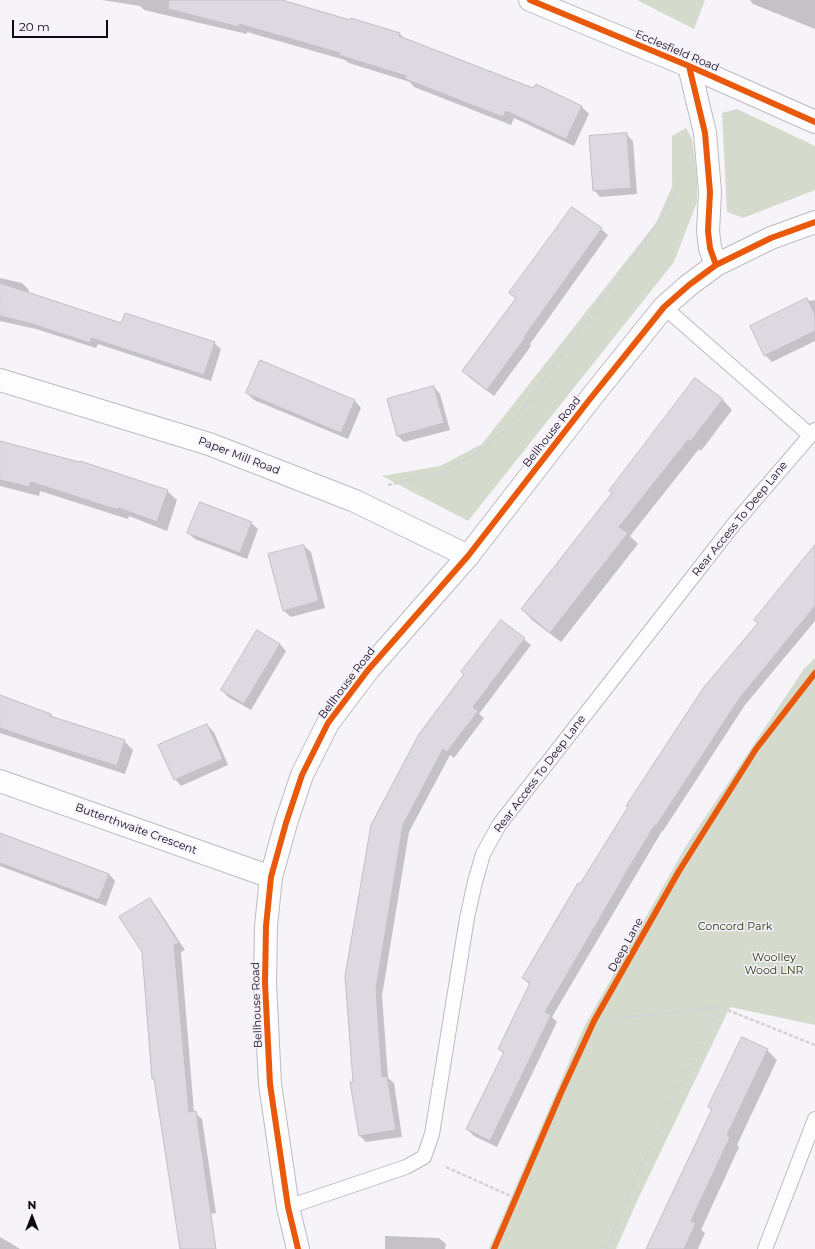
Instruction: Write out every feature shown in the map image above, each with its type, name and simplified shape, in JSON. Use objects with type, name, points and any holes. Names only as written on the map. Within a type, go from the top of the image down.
[{"type":"main road","name":"Ecclesfield Road","points":[[530,0],[689,66],[815,122]]},
{"type":"main road","points":[[689,66],[705,133],[710,192],[708,231],[710,248],[716,265]]},
{"type":"main road","name":"Bellhouse Road","points":[[298,1249],[288,1207],[270,1084],[265,983],[266,926],[271,877],[286,823],[302,775],[328,723],[368,670],[468,556],[590,399],[664,307],[688,285],[716,265],[771,238],[815,222]]},
{"type":"main road","name":"Paper Mill Road","points":[[0,380],[210,444],[355,501],[468,556]]},
{"type":"main road","name":"Butterthwaite Crescent","points":[[0,781],[271,877]]},
{"type":"lane","name":"Rear Access To Deep Lane","points":[[424,1157],[432,1134],[467,918],[483,854],[500,826],[540,773],[734,524],[812,433],[664,307]]},
{"type":"lane","points":[[765,1249],[815,1119]]},
{"type":"lane","points":[[288,1207],[406,1167],[424,1157]]},
{"type":"path","points":[[355,501],[389,485],[438,474],[474,455],[512,424],[661,218],[676,194],[680,167]]},
{"type":"path","points":[[594,1021],[720,1007],[815,1045]]},
{"type":"path","points":[[606,1249],[631,1189],[671,1103],[720,1007]]},
{"type":"path","points":[[591,1028],[598,1014]]},
{"type":"path","points":[[424,1157],[515,1198]]},
{"type":"path","points":[[512,1206],[518,1191]]},
{"type":"green space","points":[[637,0],[705,0],[694,29]]},
{"type":"green space","points":[[737,109],[815,146],[815,190],[743,218],[727,212],[722,113]]},
{"type":"green space","points":[[686,128],[692,139],[697,177],[697,202],[674,262],[468,521],[382,476],[440,466],[482,444],[656,223],[672,187],[672,136]]},
{"type":"green space","name":"Concord Park","points":[[815,658],[815,1025],[730,1007],[637,1201],[616,1249],[489,1249],[584,1027],[686,846],[804,669]]},
{"type":"building","points":[[169,0],[282,0],[350,20],[351,18],[400,33],[399,36],[533,88],[536,84],[582,106],[566,139],[506,111],[503,117],[405,79],[406,76],[339,55],[340,53],[239,24],[239,27],[168,9]]},
{"type":"building","points":[[627,133],[631,188],[593,191],[589,136]]},
{"type":"building","points":[[572,207],[602,228],[487,390],[462,371],[516,298],[509,293]]},
{"type":"building","points":[[0,283],[121,323],[125,313],[215,342],[204,375],[91,338],[90,343],[29,323],[0,316]]},
{"type":"building","points":[[807,298],[815,315],[815,331],[764,356],[750,326]]},
{"type":"building","points":[[260,360],[355,400],[341,433],[246,393]]},
{"type":"building","points":[[695,378],[723,399],[691,441],[688,440],[619,527],[628,533],[550,633],[521,609],[612,493],[609,491]]},
{"type":"building","points":[[434,386],[444,423],[397,436],[387,399]]},
{"type":"building","points":[[0,441],[79,462],[80,461],[168,490],[157,522],[119,508],[118,510],[31,482],[29,487],[0,480]]},
{"type":"building","points":[[200,502],[252,522],[240,553],[187,533]]},
{"type":"building","points":[[304,545],[319,601],[283,611],[268,554]]},
{"type":"building","points":[[815,545],[815,606],[739,699],[656,826],[655,825],[633,861],[545,1012],[551,1015],[490,1141],[466,1129],[504,1052],[498,1049],[530,983],[522,978],[578,883],[580,884],[628,807],[626,806],[704,687],[758,623],[754,620]]},
{"type":"building","points":[[501,620],[525,638],[473,707],[478,711],[447,752],[443,749],[403,825],[376,989],[382,1077],[387,1076],[396,1130],[359,1136],[350,1082],[353,1082],[345,976],[371,825],[419,734],[464,674],[461,672]]},
{"type":"building","points":[[257,630],[280,644],[244,704],[221,690]]},
{"type":"building","points":[[0,695],[51,714],[50,716],[125,740],[117,766],[0,728]]},
{"type":"building","points":[[207,724],[223,759],[174,780],[158,745]]},
{"type":"building","points":[[0,833],[109,874],[99,900],[0,863]]},
{"type":"building","points":[[150,898],[179,943],[174,945],[189,1112],[196,1111],[216,1249],[180,1249],[154,1079],[152,1079],[142,952],[119,917]]},
{"type":"building","points":[[742,1037],[768,1049],[727,1135],[730,1137],[691,1221],[696,1223],[684,1249],[646,1249],[712,1109],[708,1107]]},
{"type":"cycle path","points":[[530,0],[689,66],[815,122]]},
{"type":"cycle path","points":[[689,66],[705,133],[710,192],[708,231],[710,248],[716,265]]},
{"type":"cycle path","points":[[298,1249],[288,1207],[270,1084],[265,983],[266,926],[271,877],[286,823],[302,775],[328,723],[368,670],[468,556],[590,399],[664,307],[689,285],[716,265],[771,238],[815,222]]},
{"type":"cycle path","name":"Deep Lane","points":[[494,1249],[560,1095],[594,1021],[679,871],[756,749],[815,673]]},
{"type":"park label","name":"Woolley Wood LNR","points":[[774,964]]}]
